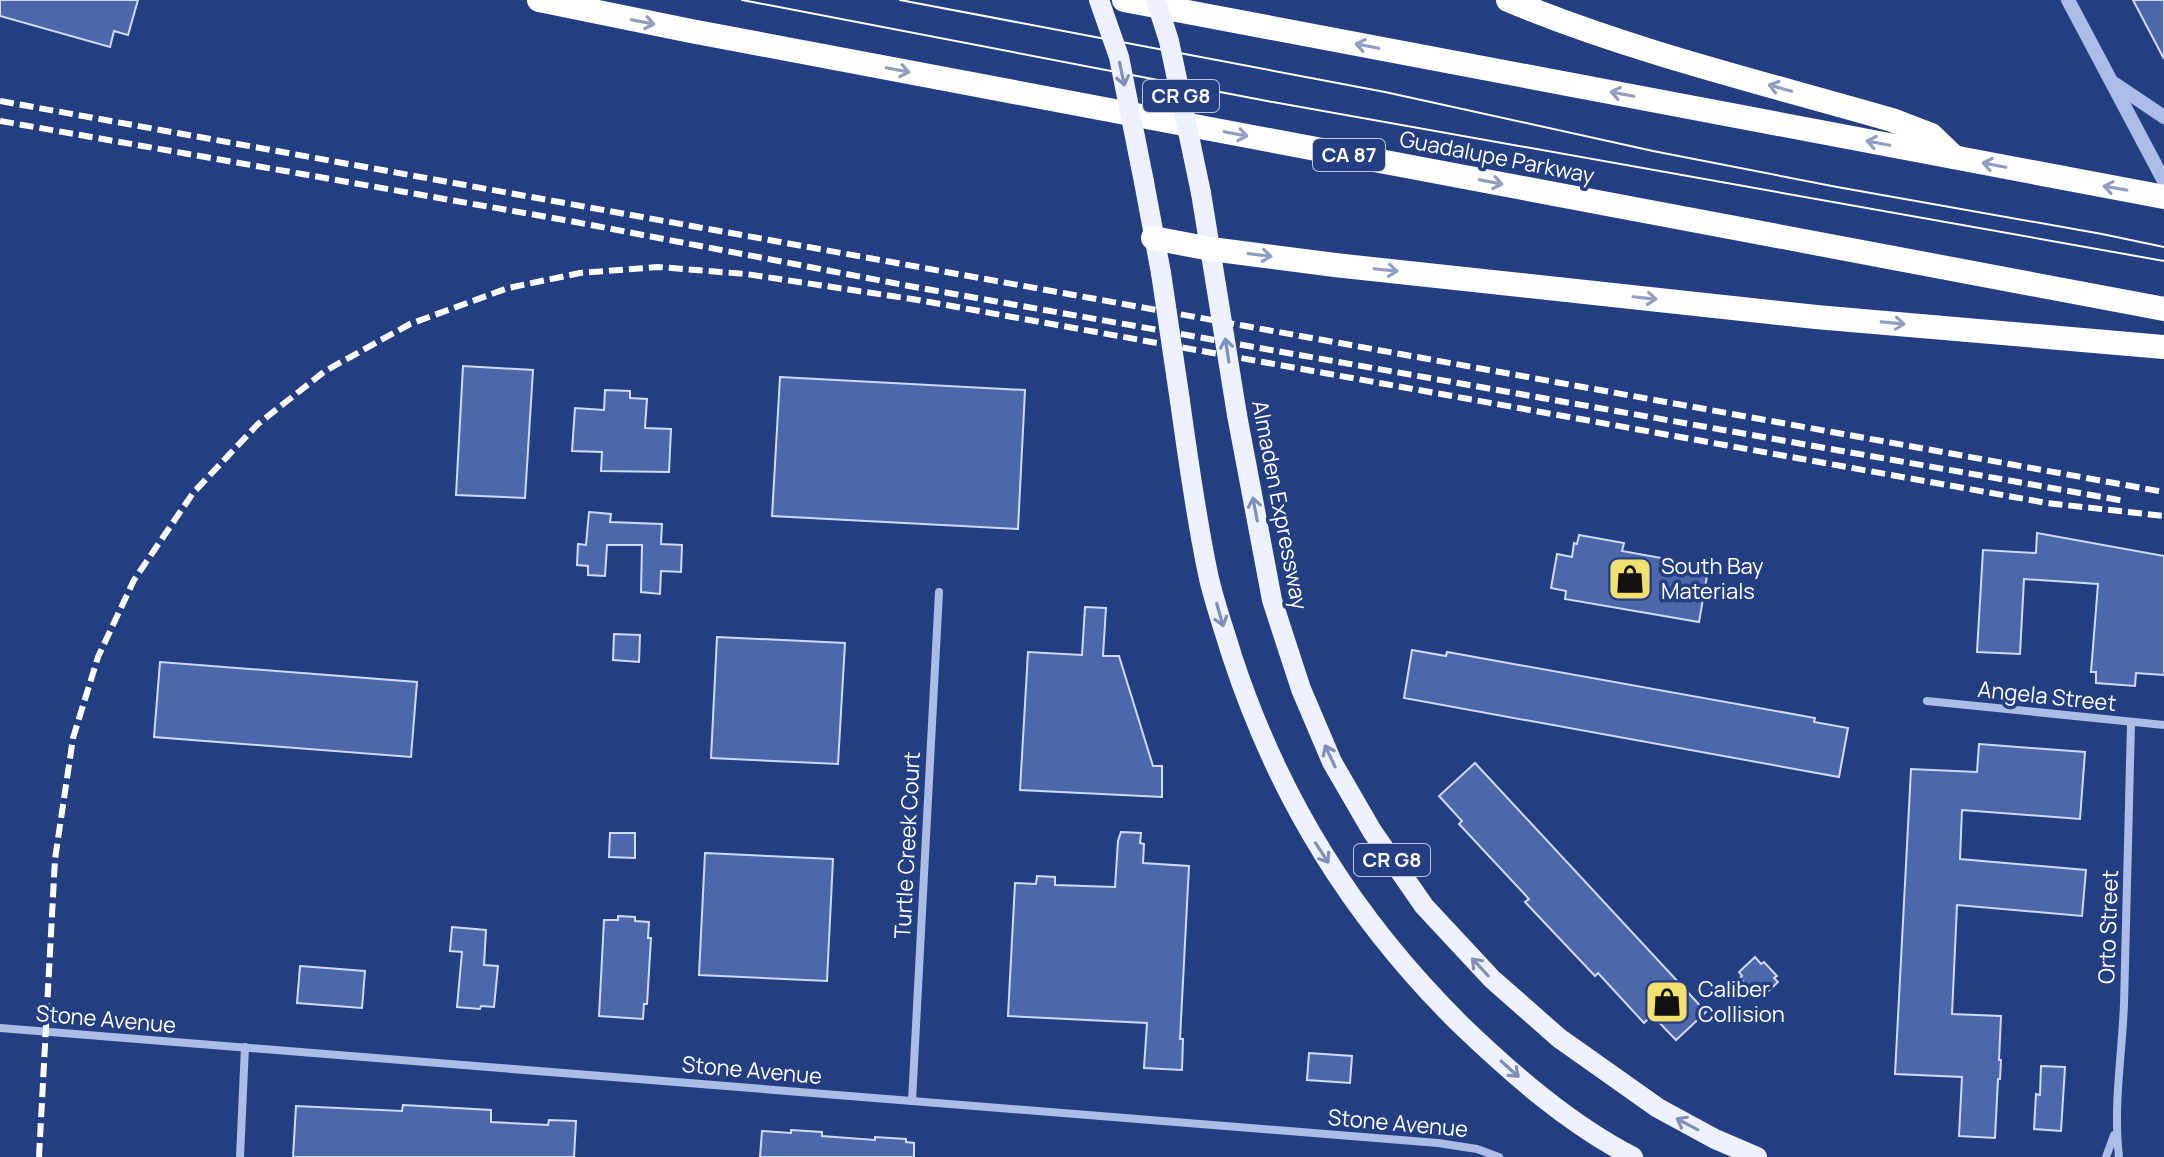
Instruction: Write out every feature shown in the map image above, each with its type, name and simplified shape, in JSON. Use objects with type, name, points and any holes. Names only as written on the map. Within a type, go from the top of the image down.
[{"type":"highway","name":"Guadalupe Parkway","points":[[539,0],[2162,309]]},
{"type":"highway","points":[[1124,0],[2164,197]]},
{"type":"highway","points":[[1508,0],[1616,40],[1892,120],[1931,135],[1954,157]]},
{"type":"highway","points":[[1153,238],[1335,265],[1800,315],[2164,347]]},
{"type":"main road","name":"CR G8","points":[[1099,0],[1119,57],[1144,182],[1209,577],[1246,696],[1273,763],[1309,832],[1345,889],[1426,990],[1522,1080],[1610,1145],[1633,1157]]},
{"type":"main road","name":"Almaden Expressway","points":[[1156,0],[1169,41],[1201,193],[1237,415],[1272,600],[1301,689],[1332,762],[1372,831],[1424,906],[1492,979],[1559,1038],[1658,1108],[1715,1139],[1757,1157]]},
{"type":"street","points":[[2068,0],[2164,181]]},
{"type":"street","points":[[2110,80],[2164,117]]},
{"type":"street","name":"Turtle Creek Court","points":[[912,1101],[939,592]]},
{"type":"street","name":"Angela Street","points":[[1927,701],[2164,725]]},
{"type":"street","name":"Orto Street","points":[[2119,1157],[2117,1087],[2124,1002],[2131,723]]},
{"type":"street","name":"Stone Avenue","points":[[0,1028],[1438,1143],[1477,1149],[1499,1157]]},
{"type":"street","points":[[240,1157],[245,1047]]},
{"type":"street","name":"Orto Street","points":[[2106,1157],[2116,1131]]},
{"type":"building","points":[[0,0],[138,0],[128,35],[114,31],[110,47],[0,16]]},
{"type":"building","points":[[2133,0],[2164,0],[2164,59]]},
{"type":"building","points":[[463,366],[533,370],[525,498],[456,495]]},
{"type":"building","points":[[780,377],[1025,390],[1018,529],[772,516]]},
{"type":"building","points":[[605,390],[630,391],[630,398],[647,399],[645,428],[671,429],[669,472],[601,471],[602,452],[572,451],[575,408],[604,410]]},
{"type":"building","points":[[589,512],[611,514],[610,522],[662,524],[661,544],[682,545],[681,572],[661,571],[660,594],[641,592],[642,545],[607,545],[605,576],[588,575],[588,566],[577,565],[578,544],[586,545]]},
{"type":"building","points":[[2037,533],[2164,556],[2164,675],[2136,673],[2135,686],[2096,683],[2096,672],[2091,672],[2098,584],[2024,579],[2020,654],[1977,652],[1983,550],[2036,553]]},
{"type":"building","name":"South Bay Materials","points":[[1579,535],[1624,543],[1622,551],[1667,559],[1666,563],[1708,570],[1699,622],[1565,599],[1566,591],[1551,588],[1557,554],[1572,557]]},
{"type":"building","points":[[1085,607],[1106,608],[1103,656],[1119,656],[1153,766],[1162,766],[1162,797],[1020,790],[1028,652],[1082,655]]},
{"type":"building","points":[[614,634],[640,635],[639,662],[613,660]]},
{"type":"building","points":[[717,637],[845,643],[838,764],[711,758]]},
{"type":"building","points":[[1412,650],[1446,656],[1447,652],[1815,718],[1814,722],[1848,728],[1839,777],[1404,698]]},
{"type":"building","points":[[160,662],[417,682],[411,757],[154,737]]},
{"type":"building","points":[[1979,744],[2085,752],[2080,819],[1962,810],[1960,859],[2086,870],[2082,916],[1957,905],[1952,1014],[2001,1016],[1995,1138],[1959,1136],[1962,1077],[1895,1074],[1911,769],[1977,772]]},
{"type":"building","points":[[1475,763],[1706,1012],[1676,1040],[1652,1015],[1644,1023],[1598,973],[1595,976],[1525,902],[1529,899],[1459,824],[1462,821],[1439,796]]},
{"type":"building","points":[[1121,832],[1141,833],[1143,863],[1189,866],[1180,1039],[1183,1039],[1182,1070],[1144,1068],[1147,1023],[1008,1016],[1015,883],[1036,884],[1037,876],[1055,877],[1055,885],[1115,887]]},
{"type":"building","points":[[610,833],[635,833],[635,858],[609,857]]},
{"type":"building","points":[[705,853],[833,859],[827,981],[699,975]]},
{"type":"building","points":[[618,916],[649,922],[647,1004],[644,1004],[643,1019],[599,1016],[604,920],[618,920]]},
{"type":"building","points":[[452,927],[486,930],[484,965],[498,966],[494,1007],[457,1007],[462,952],[450,951]]},
{"type":"building","points":[[1755,957],[1777,976],[1774,978],[1778,982],[1762,997],[1757,991],[1754,994],[1740,978],[1739,972]]},
{"type":"building","points":[[300,966],[365,971],[362,1008],[297,1003]]},
{"type":"building","points":[[1309,1053],[1352,1056],[1350,1083],[1307,1080]]},
{"type":"building","points":[[2041,1066],[2065,1067],[2061,1131],[2034,1129]]},
{"type":"building","points":[[403,1105],[491,1110],[491,1122],[548,1125],[549,1120],[576,1121],[574,1157],[293,1157],[296,1106],[402,1111]]},
{"type":"building","points":[[791,1130],[822,1132],[822,1136],[906,1139],[906,1142],[914,1143],[914,1157],[760,1157],[762,1131],[791,1133]]},
{"type":"tram line","points":[[742,0],[1267,101],[2164,261]]},
{"type":"tram line","points":[[900,0],[1385,92],[1653,151],[1837,187],[2164,247]]},
{"type":"railway","points":[[0,101],[2164,492]]},
{"type":"railway","points":[[0,121],[570,221],[909,286],[2125,501]]},
{"type":"railway","points":[[39,1157],[55,859],[73,738],[98,657],[134,580],[193,493],[258,424],[325,371],[410,324],[508,288],[580,273],[658,267],[746,274],[918,300],[2047,503],[2164,516]]},
{"type":"place","name":"South Bay Materials","points":[[1630,579]]},
{"type":"place","name":"Caliber Collision","points":[[1667,1002]]}]
